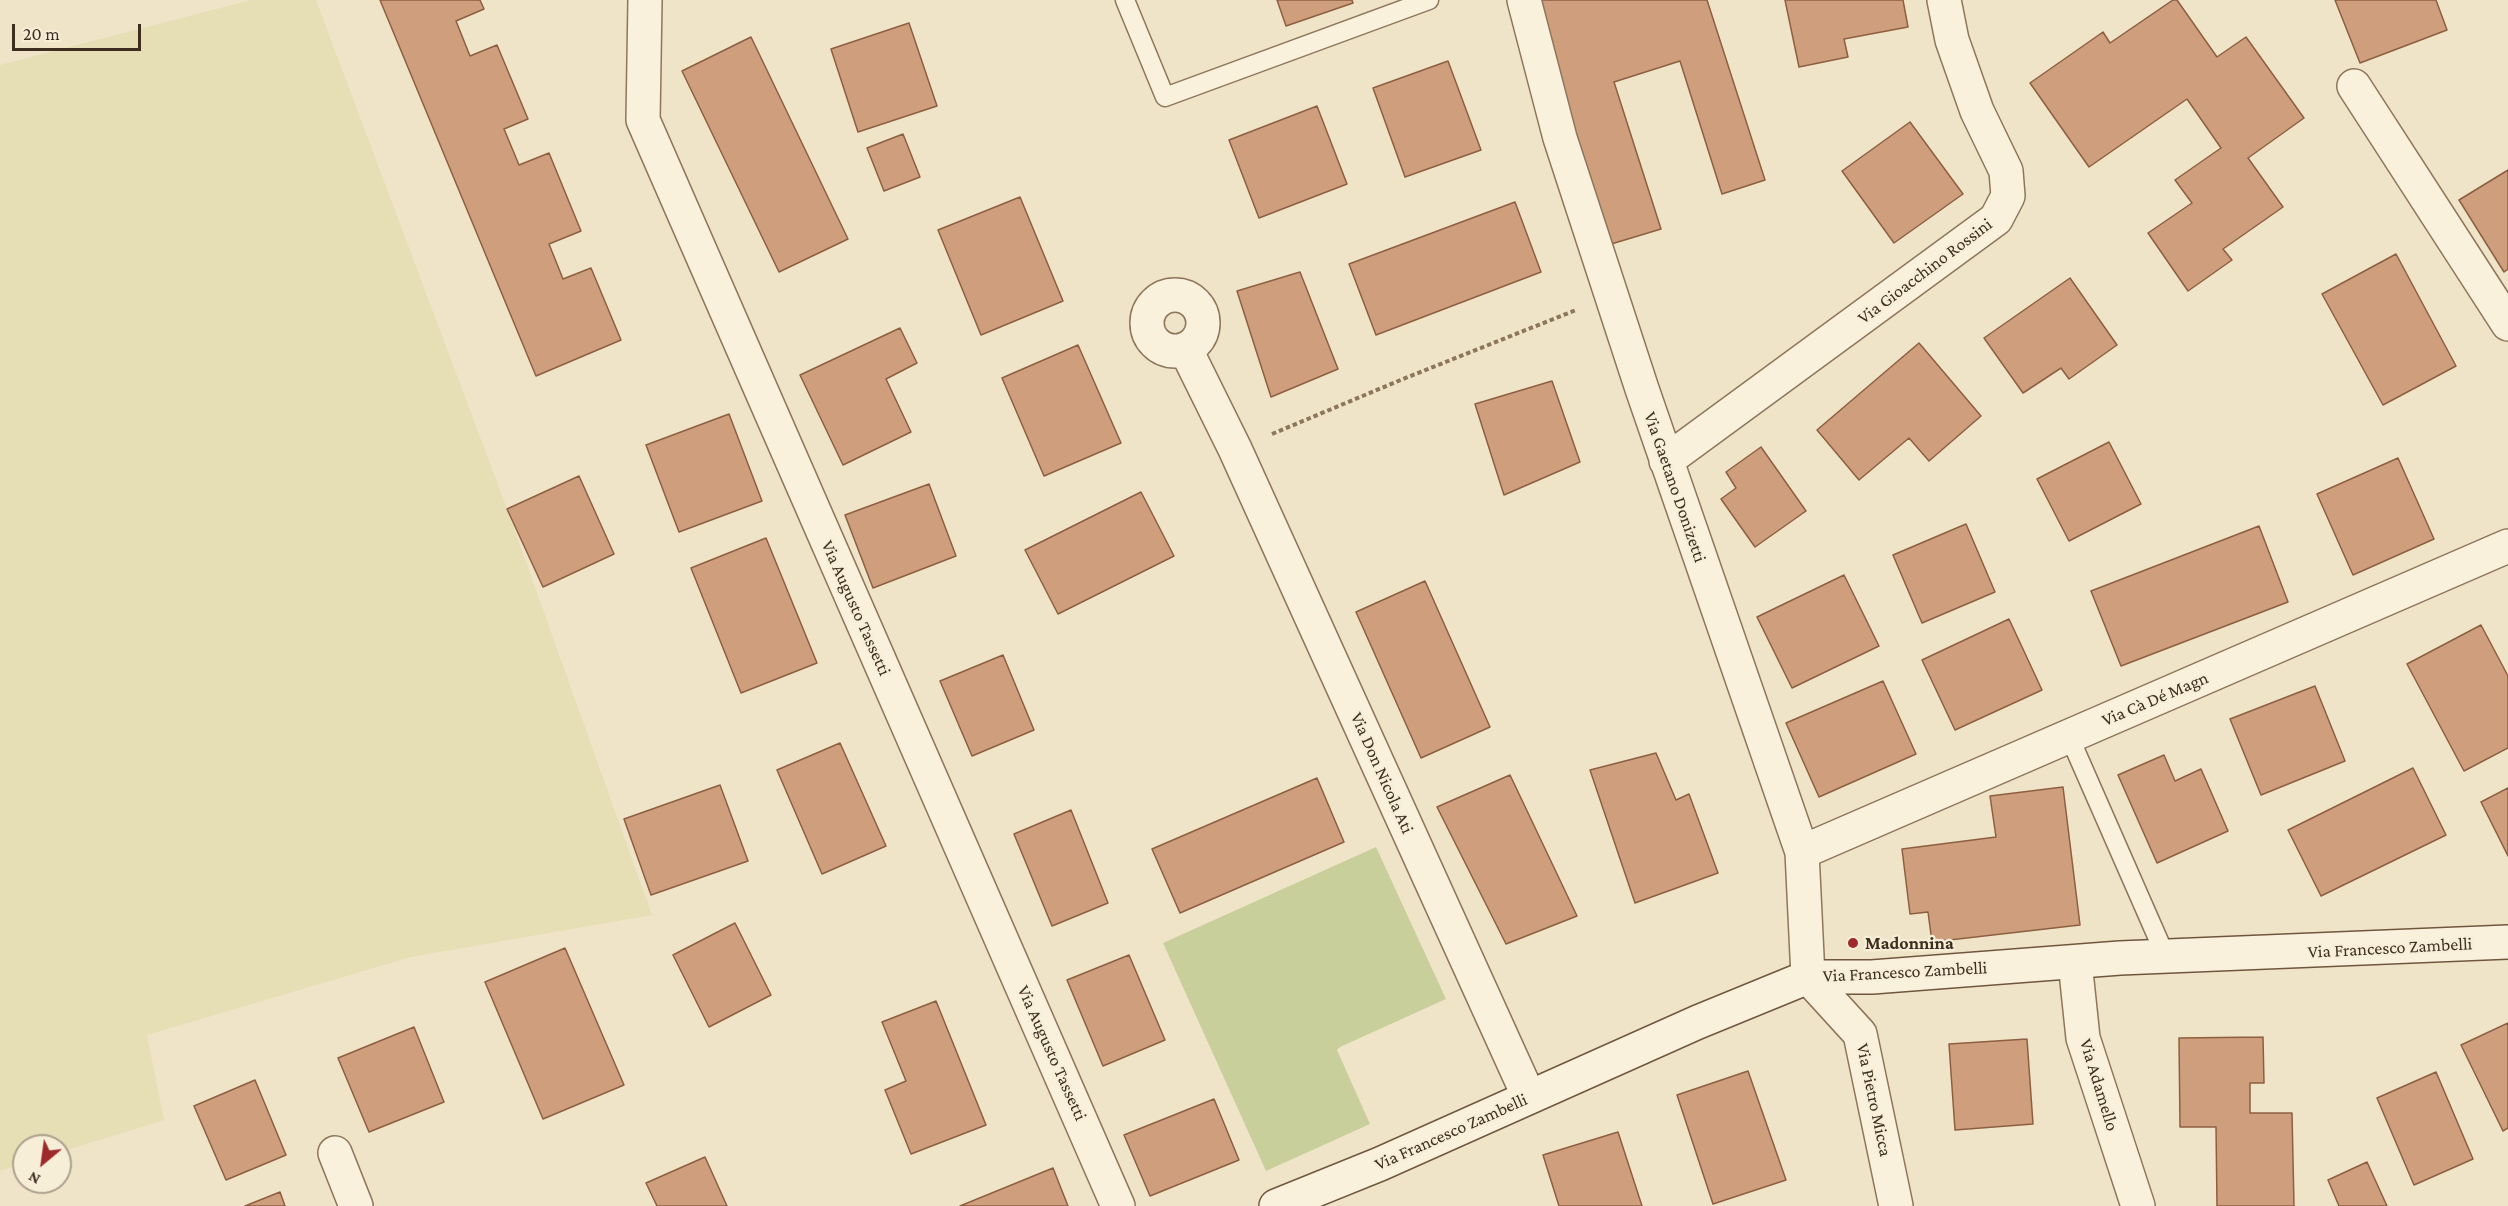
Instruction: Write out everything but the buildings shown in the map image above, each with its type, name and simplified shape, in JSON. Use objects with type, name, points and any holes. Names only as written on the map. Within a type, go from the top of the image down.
[{"type":"street","name":"Via Augusto Tassetti","points":[[645,0],[643,120],[1118,1206]]},
{"type":"street","name":"Via Gaetano Donizetti","points":[[1524,0],[1560,138],[1666,460],[1802,852],[1808,977]]},
{"type":"street","name":"Via Gioacchino Rossini","points":[[1666,460],[1996,219],[2008,196],[2006,171],[1977,111],[1952,40],[1944,0]]},
{"type":"street","points":[[2354,86],[2508,324]]},
{"type":"street","name":"Via Don Nicola Ati","points":[[1186,350],[1235,449],[1529,1097]]},
{"type":"street","name":"Via Cà Dé Magn","points":[[1802,852],[2508,546]]},
{"type":"street","name":"Via Francesco Zambelli","points":[[1276,1206],[1380,1164],[1698,1022],[1808,977],[1872,977],[2075,962],[2508,942]]},
{"type":"street","name":"Via Adamello","points":[[2075,962],[2083,1038],[2138,1206]]},
{"type":"street","name":"Via Pietro Micca","points":[[1808,977],[1860,1034],[1896,1206]]},
{"type":"street","points":[[335,1153],[356,1206]]},
{"type":"lane","points":[[1125,0],[1165,97],[1429,0]]},
{"type":"lane","points":[[2069,736],[2166,957]]},
{"type":"path","points":[[1235,449],[1612,296]]},
{"type":"shaded area","points":[[251,0],[316,0],[507,509],[652,915],[411,957],[147,1035],[164,1120],[72,1148],[72,1134],[12,1134],[12,1167],[0,1171],[0,65]]},
{"type":"green space","points":[[1376,847],[1446,999],[1340,1047],[1337,1050],[1370,1124],[1266,1171],[1163,943]]},
{"type":"place","name":"Madonnina","points":[[1853,943]]}]
